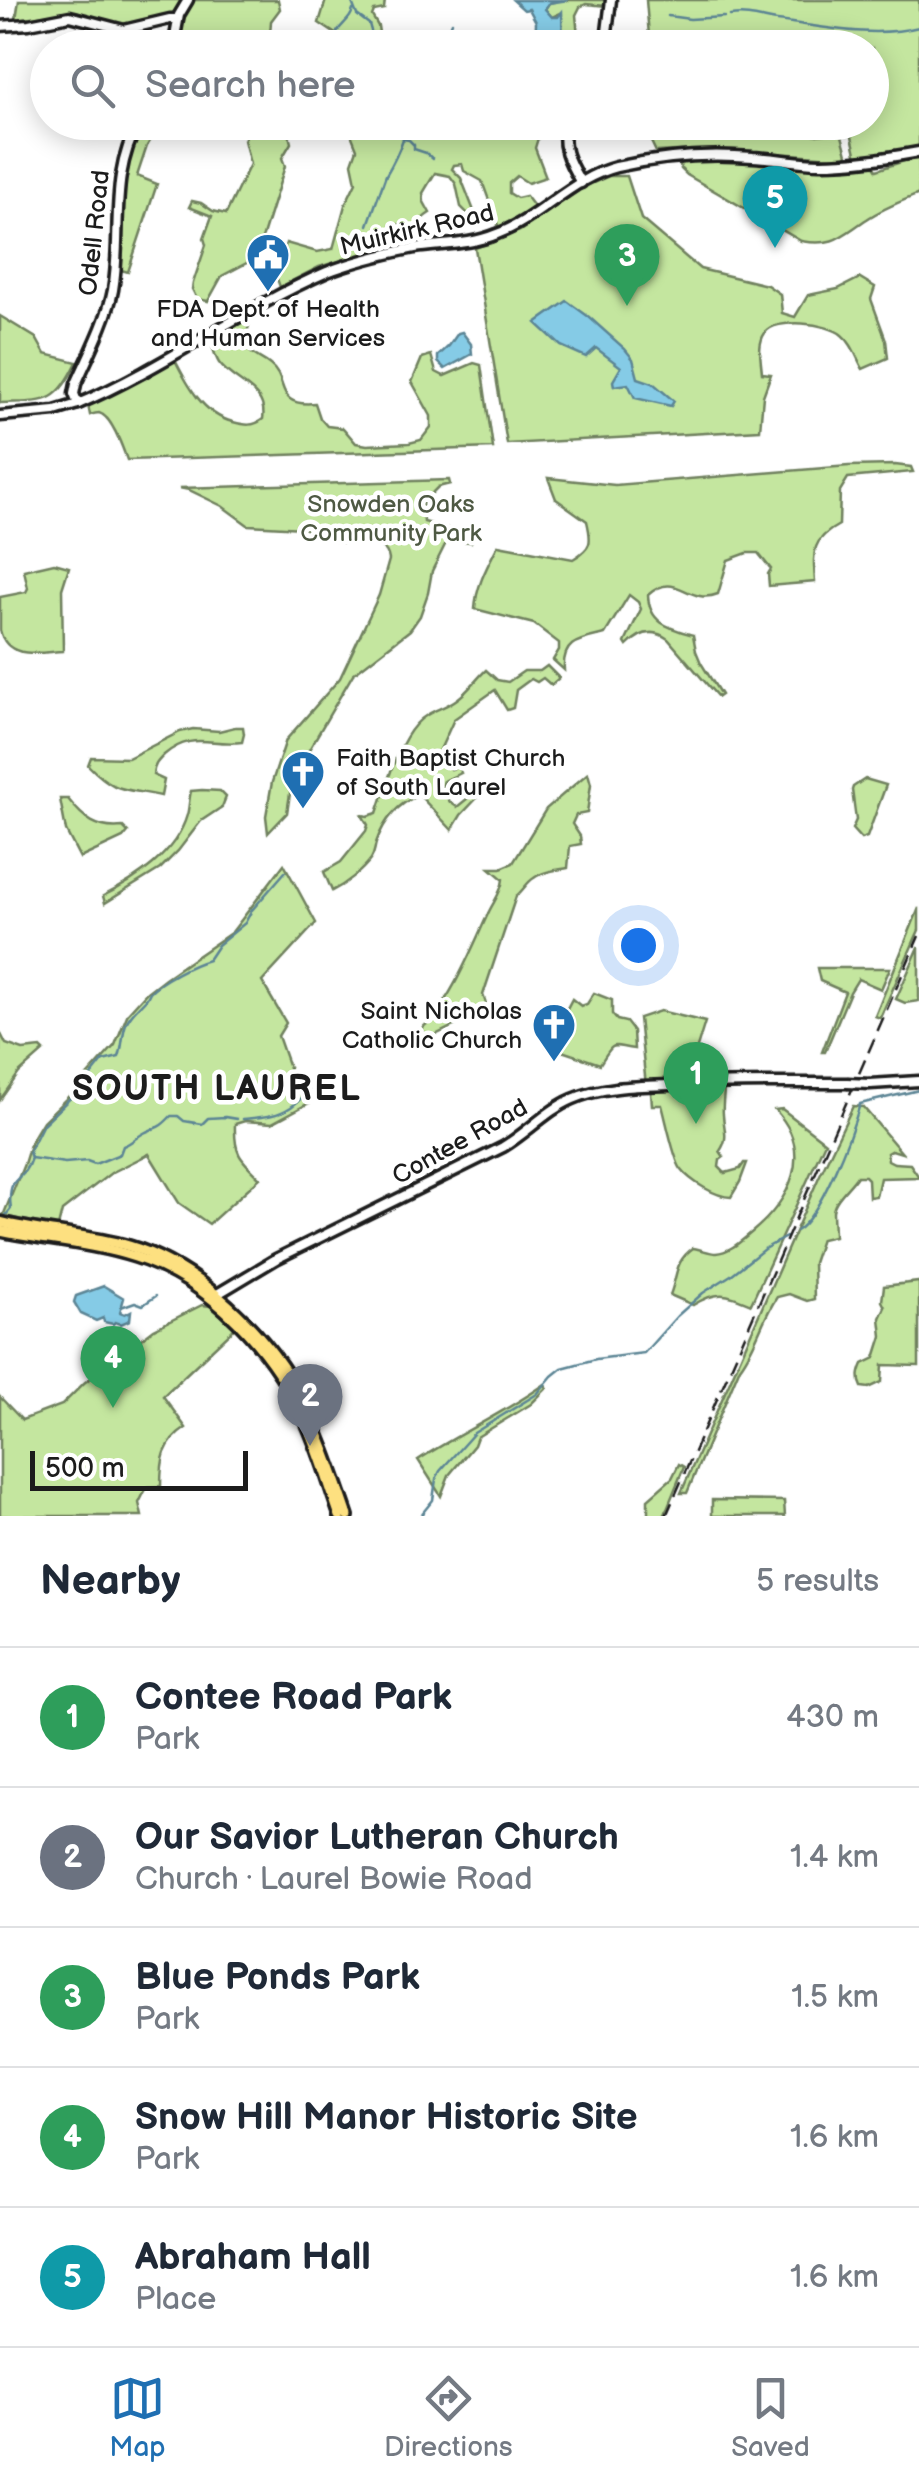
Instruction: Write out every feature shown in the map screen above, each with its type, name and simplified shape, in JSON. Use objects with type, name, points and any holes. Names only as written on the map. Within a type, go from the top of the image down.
[{"type":"main road","points":[[0,1222],[117,1244],[184,1270],[254,1340],[286,1384],[314,1442],[340,1516]]},
{"type":"main road","points":[[0,1230],[125,1254],[157,1265],[213,1297],[256,1331],[292,1379],[318,1429],[348,1516]]},
{"type":"main road","points":[[64,1234],[68,1240],[91,1247]]},
{"type":"street","points":[[175,30],[176,16],[188,0]]},
{"type":"street","points":[[607,30],[611,0]]},
{"type":"street","points":[[0,26],[66,16],[124,30],[176,16]]},
{"type":"street","name":"Odell Road","points":[[78,404],[76,384],[112,291],[116,204],[121,168],[130,140]]},
{"type":"street","points":[[563,140],[581,183]]},
{"type":"street","name":"Muirkirk Road","points":[[0,416],[55,411],[78,404],[325,273],[414,248],[498,234],[581,183],[618,167],[728,156],[831,163],[874,161],[919,152]]},
{"type":"street","name":"Contee Road","points":[[213,1297],[276,1260],[503,1147],[559,1107],[589,1094],[640,1086],[919,1081]]},
{"type":"green space","points":[[19,0],[183,0],[174,13],[134,25],[112,24],[76,11],[16,19]]},
{"type":"green space","points":[[194,0],[278,0],[280,9],[271,21],[270,30],[181,30]]},
{"type":"green space","points":[[326,0],[385,0],[384,9],[374,11],[372,16],[379,30],[330,30],[319,23]]},
{"type":"green space","points":[[607,0],[606,6],[580,7],[576,15],[577,30],[562,30],[561,13],[552,17],[545,9],[549,3]]},
{"type":"green space","points":[[646,0],[919,0],[919,153],[858,162],[853,140],[889,140],[889,30],[649,30]]},
{"type":"green space","points":[[136,140],[151,140],[137,176],[157,184],[128,272],[118,269],[121,195],[128,155]]},
{"type":"green space","points":[[244,140],[290,140],[282,158],[285,166],[260,256],[222,276],[208,301],[197,299],[193,283],[212,216],[189,207],[192,201],[226,214],[250,164]]},
{"type":"green space","points":[[353,140],[537,140],[535,148],[546,177],[528,183],[517,176],[509,183],[509,193],[517,198],[526,196],[536,209],[499,228],[482,181],[464,171],[462,164],[454,165],[452,169],[461,178],[474,211],[471,217],[461,207],[450,176],[435,173],[423,193],[430,213],[421,221],[419,233],[409,232],[405,224],[391,225],[396,244],[319,267],[280,287],[276,276],[286,243],[317,252],[333,249],[356,182],[352,163],[357,149]]},
{"type":"green space","points":[[650,140],[843,140],[848,158],[719,149],[656,152]]},
{"type":"green space","points":[[919,159],[919,194],[879,211],[837,239],[822,242],[801,241],[687,175],[679,161],[760,161],[837,168],[873,164],[877,170]]},
{"type":"green space","points":[[609,176],[627,176],[641,219],[700,269],[767,285],[780,294],[782,313],[795,317],[808,295],[838,289],[860,278],[875,287],[871,299],[886,340],[888,358],[863,369],[849,342],[835,331],[802,323],[779,325],[765,333],[761,342],[762,373],[771,374],[763,396],[760,430],[507,444],[475,248],[520,231],[586,186]]},
{"type":"green space","points":[[0,316],[36,338],[45,354],[77,362],[55,394],[38,401],[0,403]]},
{"type":"green space","points":[[247,320],[244,346],[276,371],[288,397],[315,403],[327,426],[343,428],[356,443],[421,440],[431,427],[431,416],[412,382],[422,358],[431,355],[436,372],[444,376],[474,363],[481,365],[493,448],[127,460],[108,420],[99,413],[90,415],[88,405],[174,358],[190,388],[213,413],[245,424],[263,419],[260,401],[219,363],[210,340]]},
{"type":"green space","points":[[911,467],[913,472],[848,478],[840,491],[839,525],[823,536],[816,548],[815,582],[769,586],[771,569],[758,553],[747,553],[728,560],[718,594],[698,596],[667,586],[648,595],[656,618],[668,627],[693,635],[701,663],[721,695],[718,697],[668,639],[646,634],[627,646],[641,609],[629,595],[605,634],[570,647],[564,670],[553,660],[559,643],[534,624],[475,609],[480,584],[498,545],[573,559],[587,548],[587,521],[556,499],[548,478],[615,485]]},
{"type":"green space","name":"Snowden Oaks Community Park","points":[[449,480],[450,484],[438,487],[422,503],[424,522],[473,535],[471,542],[448,539],[432,571],[420,616],[410,630],[353,674],[303,760],[291,787],[287,813],[268,833],[266,816],[272,782],[286,740],[340,678],[379,595],[389,558],[380,546],[339,542],[303,528],[248,525],[222,506],[179,488]]},
{"type":"green space","points":[[54,563],[69,567],[62,589],[63,651],[17,651],[4,640],[0,630],[0,597],[26,592],[24,570]]},
{"type":"green space","points":[[547,666],[559,678],[551,685],[543,678],[537,682],[531,679],[516,690],[513,708],[507,710],[495,690],[454,719],[440,750],[446,764],[451,769],[458,767],[461,773],[444,781],[441,788],[457,807],[473,794],[477,798],[452,830],[419,795],[411,799],[387,820],[367,864],[332,891],[324,872],[341,862],[366,831],[368,825],[362,815],[377,813],[398,754],[416,724],[461,696],[486,670],[497,680],[508,682],[524,671],[540,671]]},
{"type":"green space","points":[[243,727],[242,742],[193,741],[164,755],[153,775],[164,780],[161,796],[114,785],[88,765],[91,757],[128,758],[180,732]]},
{"type":"green space","points":[[588,773],[591,784],[587,813],[576,815],[572,824],[581,844],[570,846],[568,868],[538,876],[516,896],[483,995],[488,1009],[427,1039],[422,1028],[450,992],[501,889],[503,879],[490,868],[513,863],[546,809]]},
{"type":"green space","points":[[865,779],[886,785],[867,837],[861,839],[852,829],[856,820],[852,790]]},
{"type":"green space","points":[[191,791],[220,791],[226,797],[222,807],[201,821],[160,869],[105,903],[103,896],[141,873],[164,853],[182,829]]},
{"type":"green space","points":[[60,799],[68,799],[92,822],[123,827],[128,832],[80,858],[66,831]]},
{"type":"green space","points":[[284,864],[316,923],[262,982],[286,1023],[278,1036],[292,1076],[309,1103],[272,1123],[235,1124],[239,1154],[260,1178],[209,1224],[179,1203],[149,1154],[111,1173],[62,1211],[58,1227],[3,1216],[31,1141],[43,1121],[115,1045],[128,1013],[147,992],[232,932]]},
{"type":"green space","points":[[919,908],[919,930],[880,1018],[875,1016]]},
{"type":"green space","points":[[919,947],[919,1001],[905,1003],[896,999]]},
{"type":"green space","points":[[817,968],[890,968],[881,989],[858,979],[825,1052],[845,992],[820,981]]},
{"type":"green space","points":[[594,993],[612,1000],[612,1014],[633,1031],[634,1049],[614,1046],[600,1064],[547,1046],[572,999],[581,1006]]},
{"type":"green space","points":[[660,1011],[705,1022],[695,1054],[700,1084],[646,1086],[639,1018]]},
{"type":"green space","points":[[0,1032],[6,1044],[44,1051],[19,1073],[0,1100]]},
{"type":"green space","points":[[724,1087],[725,1138],[720,1151],[724,1157],[719,1167],[725,1173],[747,1163],[731,1197],[704,1187],[681,1169],[662,1105],[652,1105],[651,1093]]},
{"type":"green space","points":[[853,1106],[863,1107],[902,1153],[892,1150],[887,1153],[888,1160],[910,1164],[919,1177],[880,1178],[876,1196],[869,1197],[868,1179],[857,1176],[840,1197],[833,1211],[834,1236],[821,1239],[813,1263],[814,1299],[807,1301],[789,1294],[777,1297],[740,1367],[687,1493],[681,1493],[819,1177]]},
{"type":"green space","points":[[782,1109],[825,1142],[751,1304],[722,1295],[693,1305],[670,1295],[679,1264],[693,1248],[726,1251],[777,1206],[793,1175],[795,1159],[794,1142],[775,1110]]},
{"type":"green space","points":[[919,1282],[919,1366],[883,1365],[882,1382],[862,1387],[863,1364],[875,1358],[882,1336],[884,1286]]},
{"type":"green space","points":[[202,1305],[211,1306],[235,1328],[163,1396],[186,1428],[172,1440],[165,1453],[161,1486],[147,1487],[139,1503],[142,1516],[0,1516],[0,1397],[22,1420],[62,1405],[154,1329]]},
{"type":"green space","points":[[545,1384],[547,1388],[531,1404],[477,1437],[449,1475],[441,1496],[418,1460]]},
{"type":"green space","points":[[679,1464],[684,1467],[664,1516],[648,1516],[648,1499],[672,1478]]},
{"type":"green space","points":[[712,1500],[784,1501],[785,1516],[712,1516]]},
{"type":"water","points":[[513,0],[568,0],[549,3],[545,9],[552,17],[562,12],[563,30],[536,30],[529,9],[524,10]]},
{"type":"water","points":[[567,301],[625,349],[633,359],[638,378],[653,383],[674,401],[671,406],[635,398],[628,384],[614,386],[621,367],[596,348],[586,357],[561,346],[536,323]]},
{"type":"water","points":[[462,332],[471,344],[472,354],[445,369],[438,356]]},
{"type":"water","points":[[104,1286],[124,1298],[120,1312],[131,1311],[130,1320],[113,1324],[81,1314],[74,1302],[76,1296]]},
{"type":"waterway","points":[[351,0],[357,15],[371,30]]},
{"type":"waterway","points":[[339,30],[353,10]]},
{"type":"waterway","points":[[668,16],[724,17]]},
{"type":"waterway","points":[[730,16],[845,30]]},
{"type":"waterway","points":[[449,30],[452,22]]},
{"type":"waterway","points":[[889,32],[919,27]]},
{"type":"waterway","points":[[368,225],[403,140]]},
{"type":"waterway","points":[[409,140],[414,149],[433,159]]},
{"type":"waterway","points":[[31,1158],[29,1152],[43,1124],[103,1061],[119,1057],[128,1020],[150,992],[177,973],[208,960],[218,945],[245,923],[285,872]]},
{"type":"waterway","points":[[243,1119],[280,1113],[325,1083]]},
{"type":"waterway","points":[[796,1231],[825,1192],[860,1104],[919,1090]]},
{"type":"waterway","points":[[6,1215],[11,1209],[13,1184],[31,1158],[95,1164],[120,1154],[123,1146],[171,1116],[202,1124],[208,1118],[237,1119]]},
{"type":"waterway","points":[[420,1516],[433,1500],[440,1471],[474,1433],[537,1394],[562,1368],[644,1353],[703,1293],[786,1237]]},
{"type":"waterway","points":[[121,1307],[135,1302],[143,1305],[156,1296]]},
{"type":"railway","points":[[666,1516],[919,936]]},
{"type":"place","name":"Abraham Hall","points":[[775,248]]},
{"type":"place","name":"FDA Dept. of Health and Human Services","points":[[268,293]]},
{"type":"place","name":"Blue Ponds Park","points":[[627,306]]},
{"type":"place","name":"Faith Baptist Church of South Laurel","points":[[303,810]]},
{"type":"place","name":"Saint Nicholas Catholic Church","points":[[554,1063]]},
{"type":"place","name":"Contee Road Park","points":[[696,1124]]},
{"type":"place","name":"Snow Hill Manor Historic Site","points":[[113,1408]]},
{"type":"place","name":"Our Savior Lutheran Church","points":[[310,1446]]},
{"type":"district","name":"SOUTH LAUREL","points":[[217,1089]]}]
